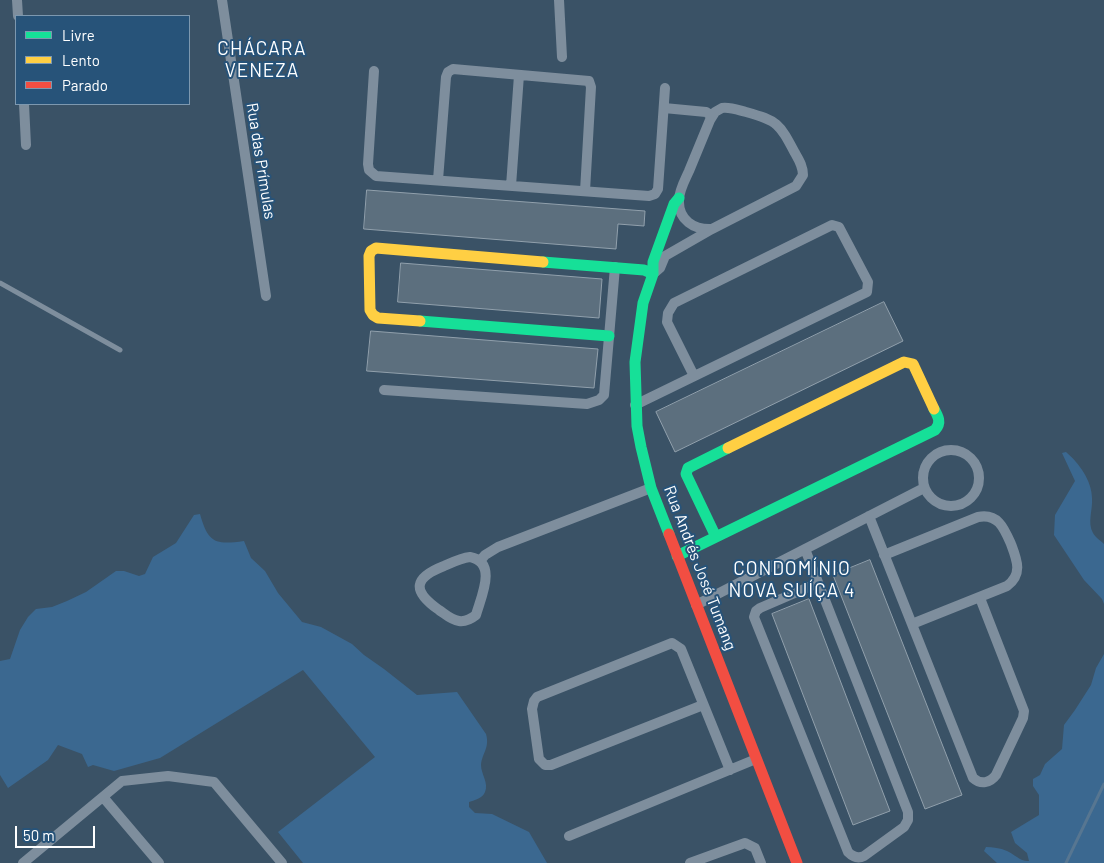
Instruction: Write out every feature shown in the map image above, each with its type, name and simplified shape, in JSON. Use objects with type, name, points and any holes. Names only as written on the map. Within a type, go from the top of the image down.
[{"type":"street","points":[[17,0],[18,15]]},
{"type":"street","name":"Rua das Prímulas","points":[[222,0],[266,296]]},
{"type":"street","points":[[559,0],[562,57]]},
{"type":"street","points":[[438,180],[446,77],[448,72],[454,69],[587,80],[591,87],[585,191]]},
{"type":"street","points":[[374,71],[368,164],[369,170],[376,176],[649,196],[655,194],[658,189],[665,88]]},
{"type":"street","points":[[511,186],[519,75]]},
{"type":"street","points":[[24,105],[26,145]]},
{"type":"street","points":[[609,336],[376,317],[370,310],[369,256],[371,251],[376,248],[615,267],[644,270],[653,274],[660,268],[665,256],[712,229],[796,186],[802,179],[803,171],[784,131],[768,118],[726,107],[718,109],[712,116],[679,198],[679,206],[686,220],[698,228],[712,229]]},
{"type":"street","points":[[664,108],[706,112],[712,116]]},
{"type":"street","name":"Rua Andrés José Tumang","points":[[679,198],[674,204],[653,262],[653,274],[644,303],[637,342],[635,405],[640,447],[651,488],[797,863]]},
{"type":"street","points":[[635,405],[868,292],[868,282],[839,227],[832,225],[674,303],[668,313],[667,322],[694,376]]},
{"type":"street","points":[[384,390],[587,404],[599,400],[604,395],[615,267]]},
{"type":"street","points":[[677,556],[716,537],[935,430],[939,419],[912,364],[904,362],[688,468],[686,471],[687,477],[716,537]]},
{"type":"street","points":[[951,450],[964,453],[974,462],[977,468],[979,482],[977,488],[964,503],[943,506],[932,499],[924,488],[922,481],[924,468],[927,462],[938,453],[951,450]]},
{"type":"street","points":[[480,561],[485,555],[498,547],[651,488]]},
{"type":"street","points":[[696,605],[924,488]]},
{"type":"street","points":[[869,516],[973,778],[980,782],[988,782],[996,775],[1023,718],[1024,711],[980,598]]},
{"type":"street","points":[[884,555],[978,517],[993,518],[1001,524],[1017,560],[1018,570],[1014,579],[1007,586],[912,624]]},
{"type":"street","points":[[805,549],[908,812],[908,820],[904,827],[859,858],[848,852],[754,617],[756,611],[760,608],[818,584]]},
{"type":"street","points":[[465,558],[475,558],[480,561],[484,564],[487,574],[476,615],[471,619],[453,620],[422,595],[422,579],[428,572],[465,558]]},
{"type":"street","points":[[704,705],[551,765],[543,763],[539,759],[532,709],[537,697],[669,643],[681,648],[704,705],[730,770]]},
{"type":"street","points":[[569,836],[756,759]]},
{"type":"street","points":[[29,861],[122,781],[168,776],[214,782],[282,863]]},
{"type":"street","points":[[103,797],[159,863]]},
{"type":"street","points":[[690,863],[745,843],[755,848],[761,863]]},
{"type":"lane","points":[[0,283],[120,350]]},
{"type":"shaded area","points":[[1066,452],[1076,461],[1090,485],[1092,502],[1091,529],[1095,536],[1104,544],[1104,604],[1102,599],[1084,580],[1054,535],[1055,515],[1075,481],[1062,453]]},
{"type":"shaded area","points":[[200,514],[206,531],[214,540],[226,543],[244,541],[251,558],[265,571],[278,593],[302,622],[321,627],[352,644],[417,695],[457,692],[486,734],[487,739],[481,765],[486,789],[482,796],[469,802],[469,807],[475,813],[492,814],[529,832],[547,863],[303,863],[278,832],[375,757],[303,670],[160,758],[114,771],[93,765],[88,767],[82,754],[58,745],[48,760],[8,788],[0,775],[0,661],[10,659],[20,630],[28,617],[36,609],[52,607],[86,592],[116,571],[124,571],[139,576],[145,574],[153,557],[176,543],[194,515]]},
{"type":"shaded area","points":[[1104,654],[1104,863],[997,863],[984,851],[986,847],[1002,849],[1020,859],[1029,861],[1027,853],[1015,843],[1011,832],[1039,815],[1039,795],[1033,786],[1033,779],[1040,775],[1045,764],[1062,749],[1064,725],[1091,685],[1096,668]]},
{"type":"building","points":[[367,190],[645,211],[644,226],[618,224],[616,249],[364,229]]},
{"type":"building","points":[[401,263],[602,279],[599,318],[398,302]]},
{"type":"building","points":[[884,302],[903,341],[675,452],[656,412]]},
{"type":"building","points":[[371,331],[598,349],[594,388],[367,371]]},
{"type":"building","points":[[870,560],[962,795],[925,809],[833,575]]},
{"type":"building","points":[[809,599],[890,811],[853,825],[772,614]]},
{"type":"waterway","points":[[1066,863],[1104,784]]},
{"type":"traffic: fast","points":[[669,534],[651,488],[641,447],[637,426],[635,362],[643,303],[653,274],[653,262],[674,204],[679,198]]},
{"type":"traffic: fast","points":[[543,262],[644,270],[653,274]]},
{"type":"traffic: fast","points":[[420,321],[609,336]]},
{"type":"traffic: fast","points":[[677,556],[935,430],[939,422],[934,409]]},
{"type":"traffic: fast","points":[[716,537],[686,474],[688,468],[728,448]]},
{"type":"traffic: slow","points":[[420,321],[378,318],[373,315],[370,310],[369,256],[371,251],[376,248],[543,262]]},
{"type":"traffic: slow","points":[[728,448],[904,362],[913,364],[934,409]]},
{"type":"traffic: jam","points":[[669,534],[797,863]]},
{"type":"district","name":"CHÁCARA VENEZA","points":[[262,60]]},
{"type":"district","name":"CONDOMÍNIO NOVA SUÍÇA 4","points":[[792,580]]}]
